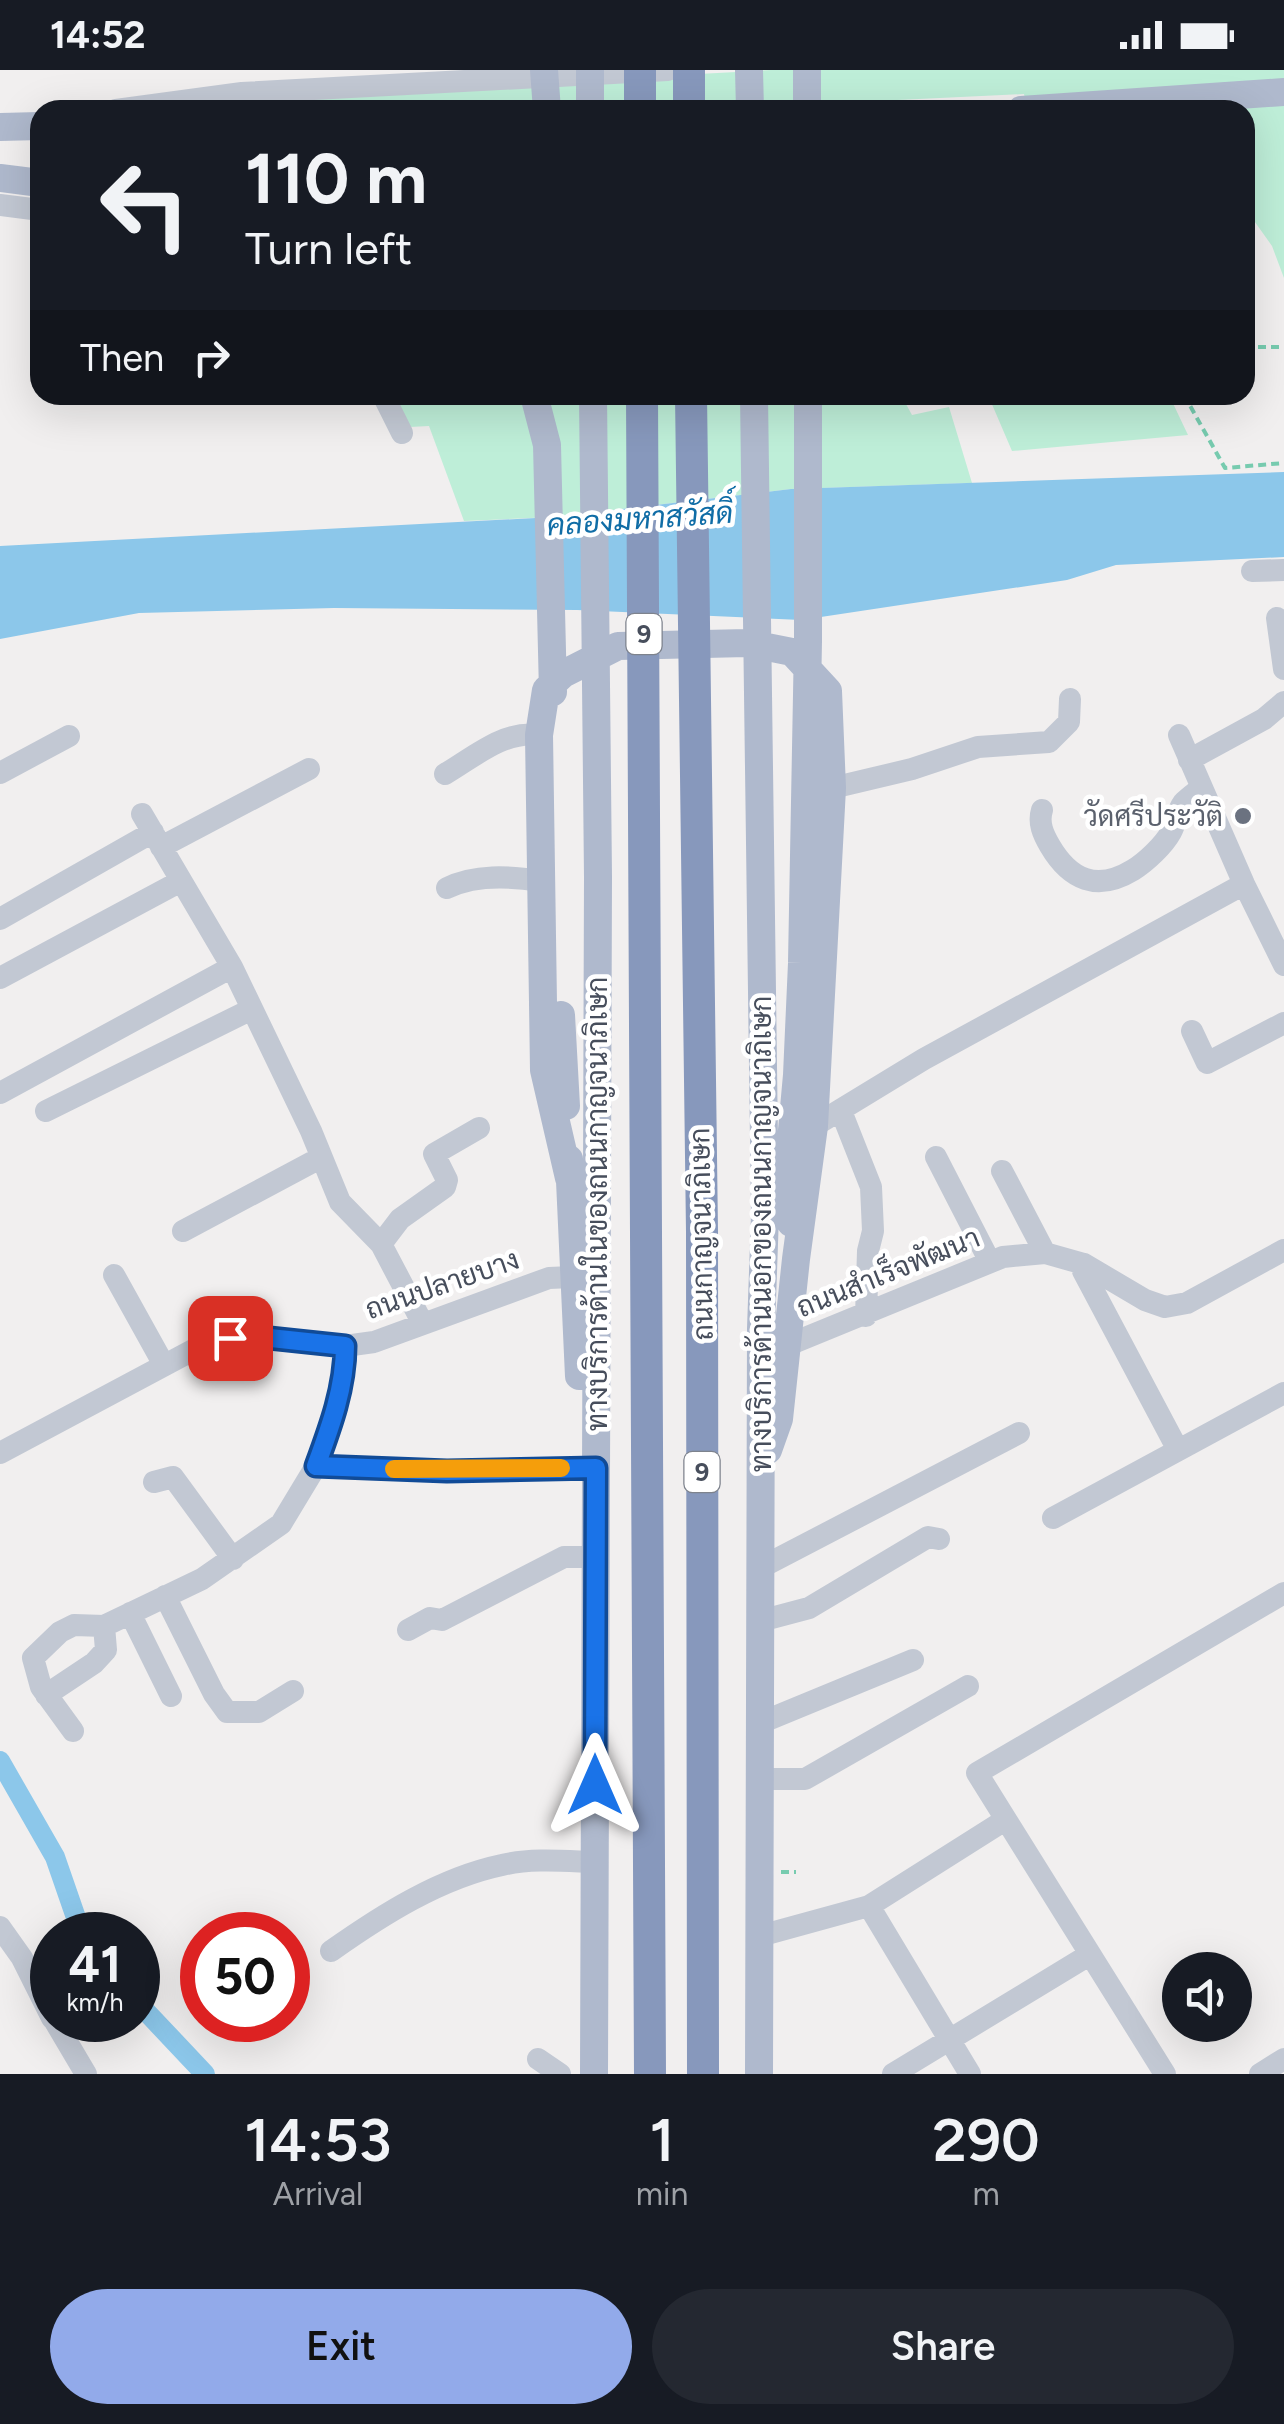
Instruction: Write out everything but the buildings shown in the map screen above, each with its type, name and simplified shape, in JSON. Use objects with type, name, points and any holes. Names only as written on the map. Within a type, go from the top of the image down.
[{"type":"highway","points":[[640,70],[640,100]]},
{"type":"highway","points":[[689,70],[689,100]]},
{"type":"highway","name":"ถนนกาญจนาภิเษก","points":[[642,405],[650,2074]]},
{"type":"highway","name":"ถนนกาญจนาภิเษก","points":[[692,405],[702,1232],[702,2074]]},
{"type":"main road","points":[[544,70],[546,100]]},
{"type":"main road","points":[[590,70],[590,100]]},
{"type":"main road","points":[[749,70],[750,100]]},
{"type":"main road","points":[[807,70],[808,100]]},
{"type":"main road","points":[[1168,100],[1284,92]]},
{"type":"main road","points":[[0,178],[30,182]]},
{"type":"main road","points":[[537,405],[547,445],[549,874],[544,1070],[570,1178],[579,1376],[595,1465]]},
{"type":"main road","name":"ทางบริการด้านในของถนนกาญจนาภิเษก","points":[[593,405],[598,877],[594,2072]]},
{"type":"main road","name":"ทางบริการด้านนอกของถนนกาญจนาภิเษก","points":[[754,405],[765,1215],[760,1470],[759,2074]]},
{"type":"main road","points":[[796,1259],[787,1185],[799,1038],[808,641],[808,405]]},
{"type":"main road","points":[[549,874],[540,734],[546,690],[562,674],[618,646],[747,643],[792,652],[828,691],[832,788],[814,1126],[779,1419],[760,1470]]},
{"type":"main road","points":[[572,1240],[598,1174]]},
{"type":"street","points":[[190,100],[242,93],[668,70]]},
{"type":"street","points":[[0,205],[30,209]]},
{"type":"street","points":[[388,405],[402,433]]},
{"type":"street","points":[[1252,571],[1284,570]]},
{"type":"street","points":[[1276,618],[1284,669]]},
{"type":"street","points":[[832,788],[978,747],[1049,742],[1069,722],[1070,699]]},
{"type":"street","points":[[1189,760],[1264,718],[1284,702]]},
{"type":"street","points":[[446,774],[508,736],[540,734]]},
{"type":"street","points":[[1179,735],[1244,884],[1284,964]]},
{"type":"street","points":[[0,773],[69,736]]},
{"type":"street","points":[[0,919],[152,831],[309,769]]},
{"type":"street","points":[[1042,810],[1044,835],[1070,874],[1086,880],[1110,878],[1144,862],[1171,831],[1182,805],[1200,788]]},
{"type":"street","points":[[152,831],[232,967],[311,1131],[340,1202],[380,1244],[423,1324]]},
{"type":"street","points":[[446,888],[462,880],[549,874]]},
{"type":"street","points":[[0,978],[181,881]]},
{"type":"street","points":[[814,1126],[924,1059],[1244,884]]},
{"type":"street","points":[[0,1092],[232,967]]},
{"type":"street","points":[[46,1111],[252,1009]]},
{"type":"street","points":[[1192,1031],[1207,1063],[1284,1023]]},
{"type":"street","points":[[841,1111],[870,1187],[873,1231],[868,1252],[866,1316]]},
{"type":"street","points":[[380,1244],[400,1218],[445,1187],[447,1180],[434,1154],[479,1128]]},
{"type":"street","points":[[936,1157],[990,1262]]},
{"type":"street","points":[[183,1232],[320,1158]]},
{"type":"street","points":[[1002,1171],[1045,1253]]},
{"type":"street","name":"ถนนสำเร็จพัฒนา","points":[[788,1345],[1003,1257],[1045,1253],[1084,1264],[1145,1300],[1166,1306],[1187,1303],[1284,1250]]},
{"type":"street","points":[[1084,1264],[1083,1271],[1178,1450]]},
{"type":"street","points":[[114,1275],[164,1365]]},
{"type":"street","name":"ถนนปลายบาง","points":[[0,1453],[210,1340],[251,1336],[345,1346],[374,1342],[549,1278],[572,1277]]},
{"type":"street","points":[[73,1731],[46,1695],[34,1670],[33,1658],[38,1650],[74,1624],[104,1626],[165,1596],[234,1560],[281,1524],[316,1466],[334,1415],[345,1346]]},
{"type":"street","points":[[1053,1518],[1284,1393]]},
{"type":"street","points":[[760,1568],[1019,1433]]},
{"type":"street","points":[[316,1466],[447,1471],[595,1465]]},
{"type":"street","points":[[154,1482],[173,1477],[234,1560]]},
{"type":"street","points":[[760,1621],[809,1608],[928,1537],[939,1539]]},
{"type":"street","points":[[408,1630],[430,1618],[442,1620],[564,1556],[595,1556]]},
{"type":"street","points":[[1165,2074],[977,1773],[1284,1593]]},
{"type":"street","points":[[165,1596],[227,1712],[259,1712],[293,1691]]},
{"type":"street","points":[[130,1614],[172,1696]]},
{"type":"street","points":[[46,1695],[94,1663],[106,1650],[104,1626]]},
{"type":"street","points":[[760,1723],[913,1660]]},
{"type":"street","points":[[760,1779],[805,1779],[968,1686]]},
{"type":"street","points":[[760,1936],[869,1906],[1005,1820]]},
{"type":"street","points":[[331,1952],[409,1901],[455,1879],[503,1864],[594,1862]]},
{"type":"street","points":[[869,1906],[970,2074]]},
{"type":"street","points":[[0,1927],[30,1974]]},
{"type":"street","points":[[893,2074],[1089,1955]]},
{"type":"street","points":[[67,2042],[86,2074]]},
{"type":"street","points":[[538,2059],[560,2074]]},
{"type":"street","points":[[1260,2074],[1284,2059]]},
{"type":"path","points":[[1255,348],[1284,347]]},
{"type":"path","points":[[1190,405],[1225,468],[1284,464]]},
{"type":"green space","points":[[771,70],[1284,70],[1284,278],[1272,246],[1255,222],[1255,100],[1025,100],[1024,94],[898,100],[277,97]]},
{"type":"green space","points":[[399,405],[906,405],[912,415],[949,407],[972,483],[791,489],[554,517],[464,521],[429,426],[410,427]]},
{"type":"green space","points":[[992,405],[1174,405],[1188,435],[1012,451]]},
{"type":"water","name":"คลองมหาสวัสดิ์","points":[[1284,472],[1284,557],[1116,565],[1067,580],[801,620],[577,610],[334,608],[139,613],[0,639],[0,546],[554,517],[791,489]]},
{"type":"waterway","points":[[0,1761],[55,1857],[74,1912]]},
{"type":"waterway","points":[[160,2026],[205,2074]]},
{"type":"slow traffic","points":[[394,1469],[561,1468]]},
{"type":"place","name":"วัดศรีประวัติ","points":[[1243,816]]},
{"type":"route","points":[[230,1338],[251,1336],[345,1346],[334,1415],[316,1466],[447,1471],[596,1468],[595,1785]]}]
